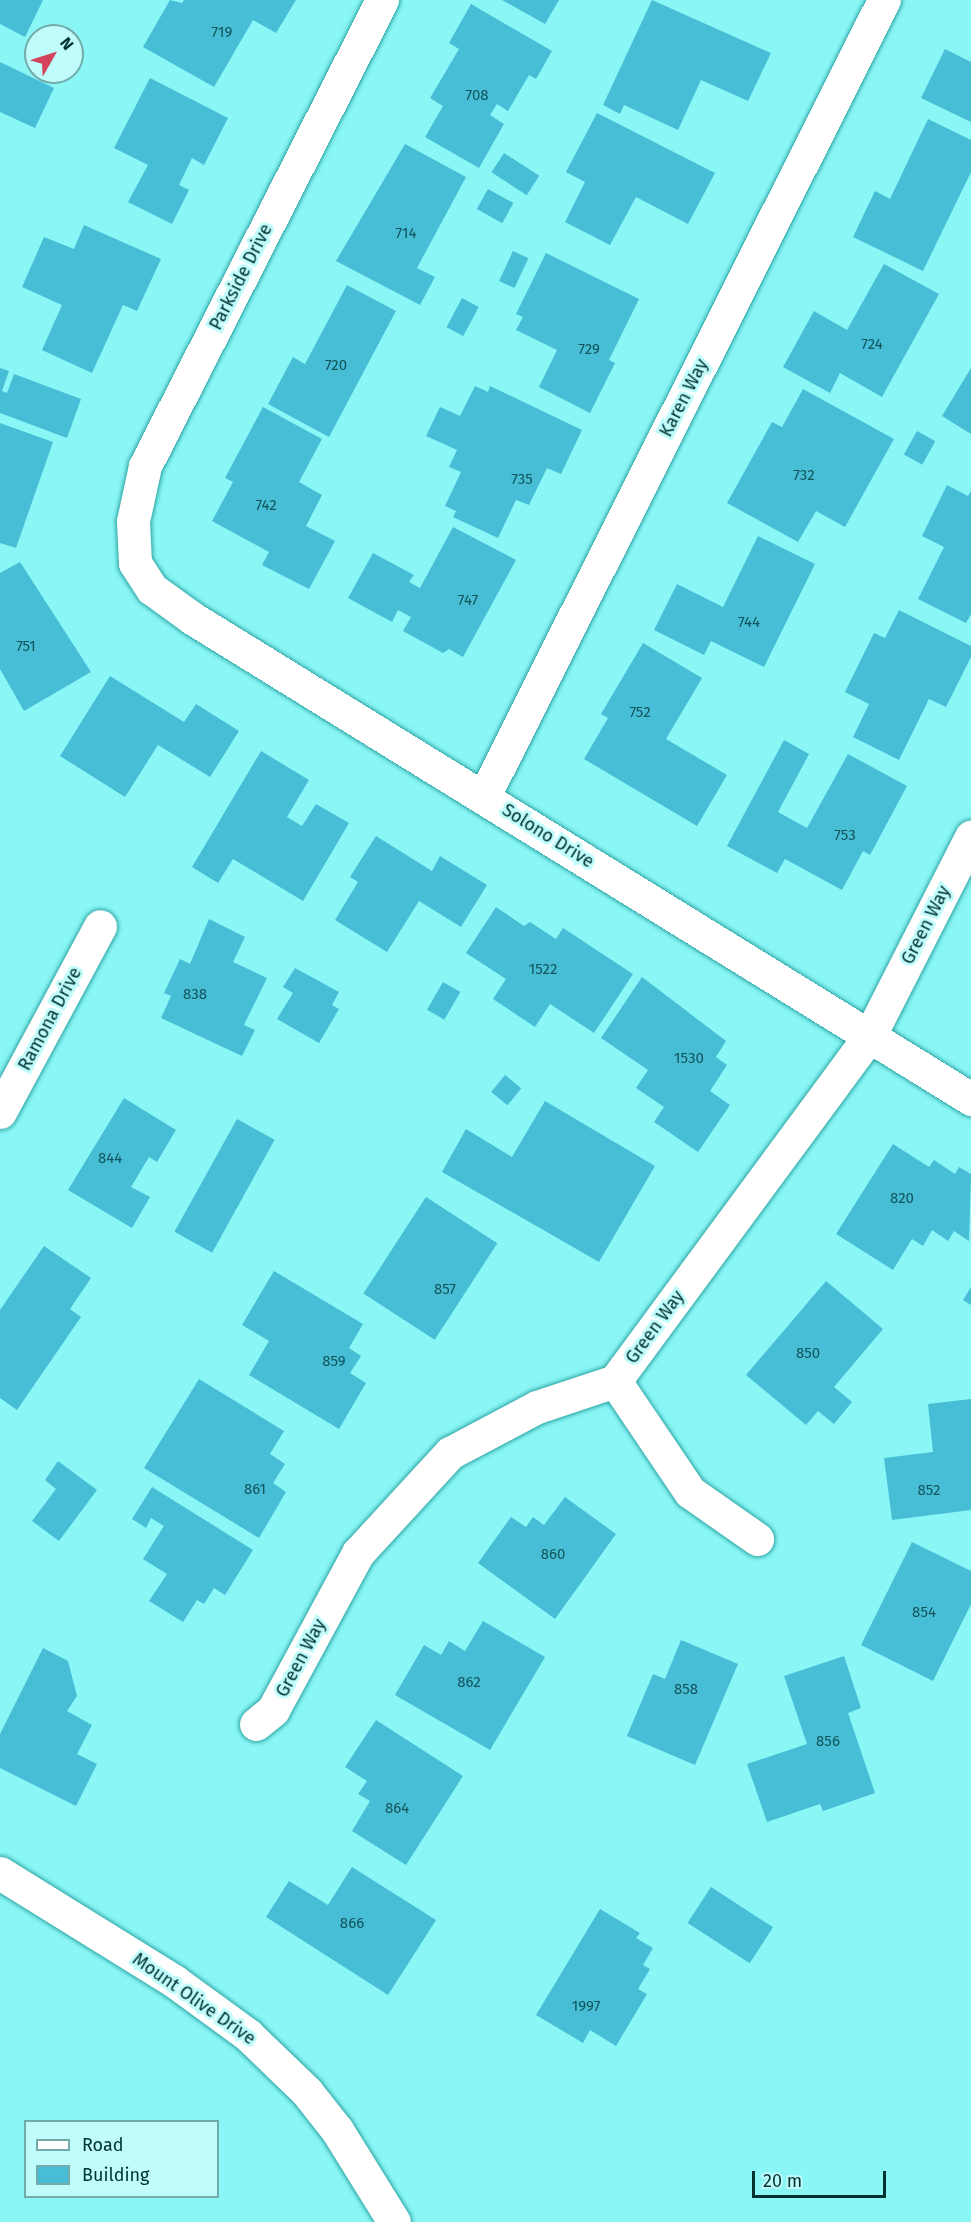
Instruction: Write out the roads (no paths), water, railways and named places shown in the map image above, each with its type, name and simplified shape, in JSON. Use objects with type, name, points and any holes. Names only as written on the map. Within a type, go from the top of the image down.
[{"type":"street","name":"Parkside Drive","points":[[135,563],[133,521],[145,466],[381,0]]},
{"type":"street","name":"Karen Way","points":[[484,796],[884,0]]},
{"type":"street","name":"Solono Drive","points":[[135,563],[152,589],[192,618],[484,796],[869,1038],[971,1099]]},
{"type":"street","name":"Green Way","points":[[256,1724],[273,1710],[358,1553],[450,1453],[537,1407],[615,1381],[869,1038],[971,837]]},
{"type":"street","name":"Ramona Drive","points":[[0,1112],[100,926]]},
{"type":"street","points":[[615,1381],[690,1492],[757,1539]]},
{"type":"street","name":"Mount Olive Drive","points":[[0,1873],[174,1981],[248,2035],[307,2092],[337,2130],[394,2222]]}]
